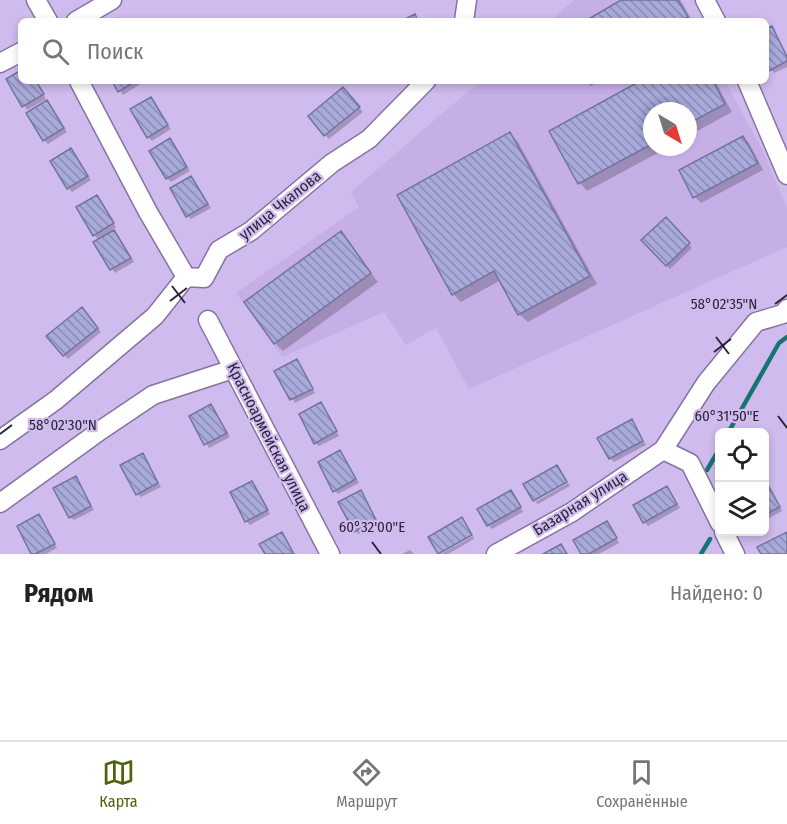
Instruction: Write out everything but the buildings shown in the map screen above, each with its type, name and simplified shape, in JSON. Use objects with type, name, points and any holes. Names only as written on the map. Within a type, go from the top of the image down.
[{"type":"street","points":[[36,0],[46,18]]},
{"type":"street","points":[[81,18],[111,0]]},
{"type":"street","points":[[464,18],[467,0]]},
{"type":"street","points":[[705,0],[714,18]]},
{"type":"street","points":[[0,63],[18,54]]},
{"type":"street","points":[[81,84],[148,212],[186,277]]},
{"type":"street","name":"улица Чкалова","points":[[0,440],[56,400],[155,316],[186,277],[204,278],[219,250],[251,231],[332,163],[369,139],[423,84]]},
{"type":"street","points":[[749,84],[783,150],[787,175]]},
{"type":"street","points":[[715,512],[690,463],[663,450],[706,383],[756,322],[783,314],[787,309]]},
{"type":"street","name":"Красноармейская улица","points":[[208,320],[330,554]]},
{"type":"street","points":[[0,503],[153,395],[233,369]]},
{"type":"street","name":"Базарная улица","points":[[496,554],[572,512],[663,450]]},
{"type":"street","points":[[726,536],[735,554]]},
{"type":"shaded area","points":[[574,0],[682,0],[691,18],[553,18]]},
{"type":"shaded area","points":[[477,84],[727,84],[763,151],[787,208],[787,247],[469,389],[436,328],[406,345],[384,312],[282,357],[236,293],[359,207],[351,192]]},
{"type":"waterway","points":[[731,428],[779,343],[787,337]]},
{"type":"waterway","points":[[707,470],[715,456]]},
{"type":"waterway","points":[[701,554],[710,539]]}]
